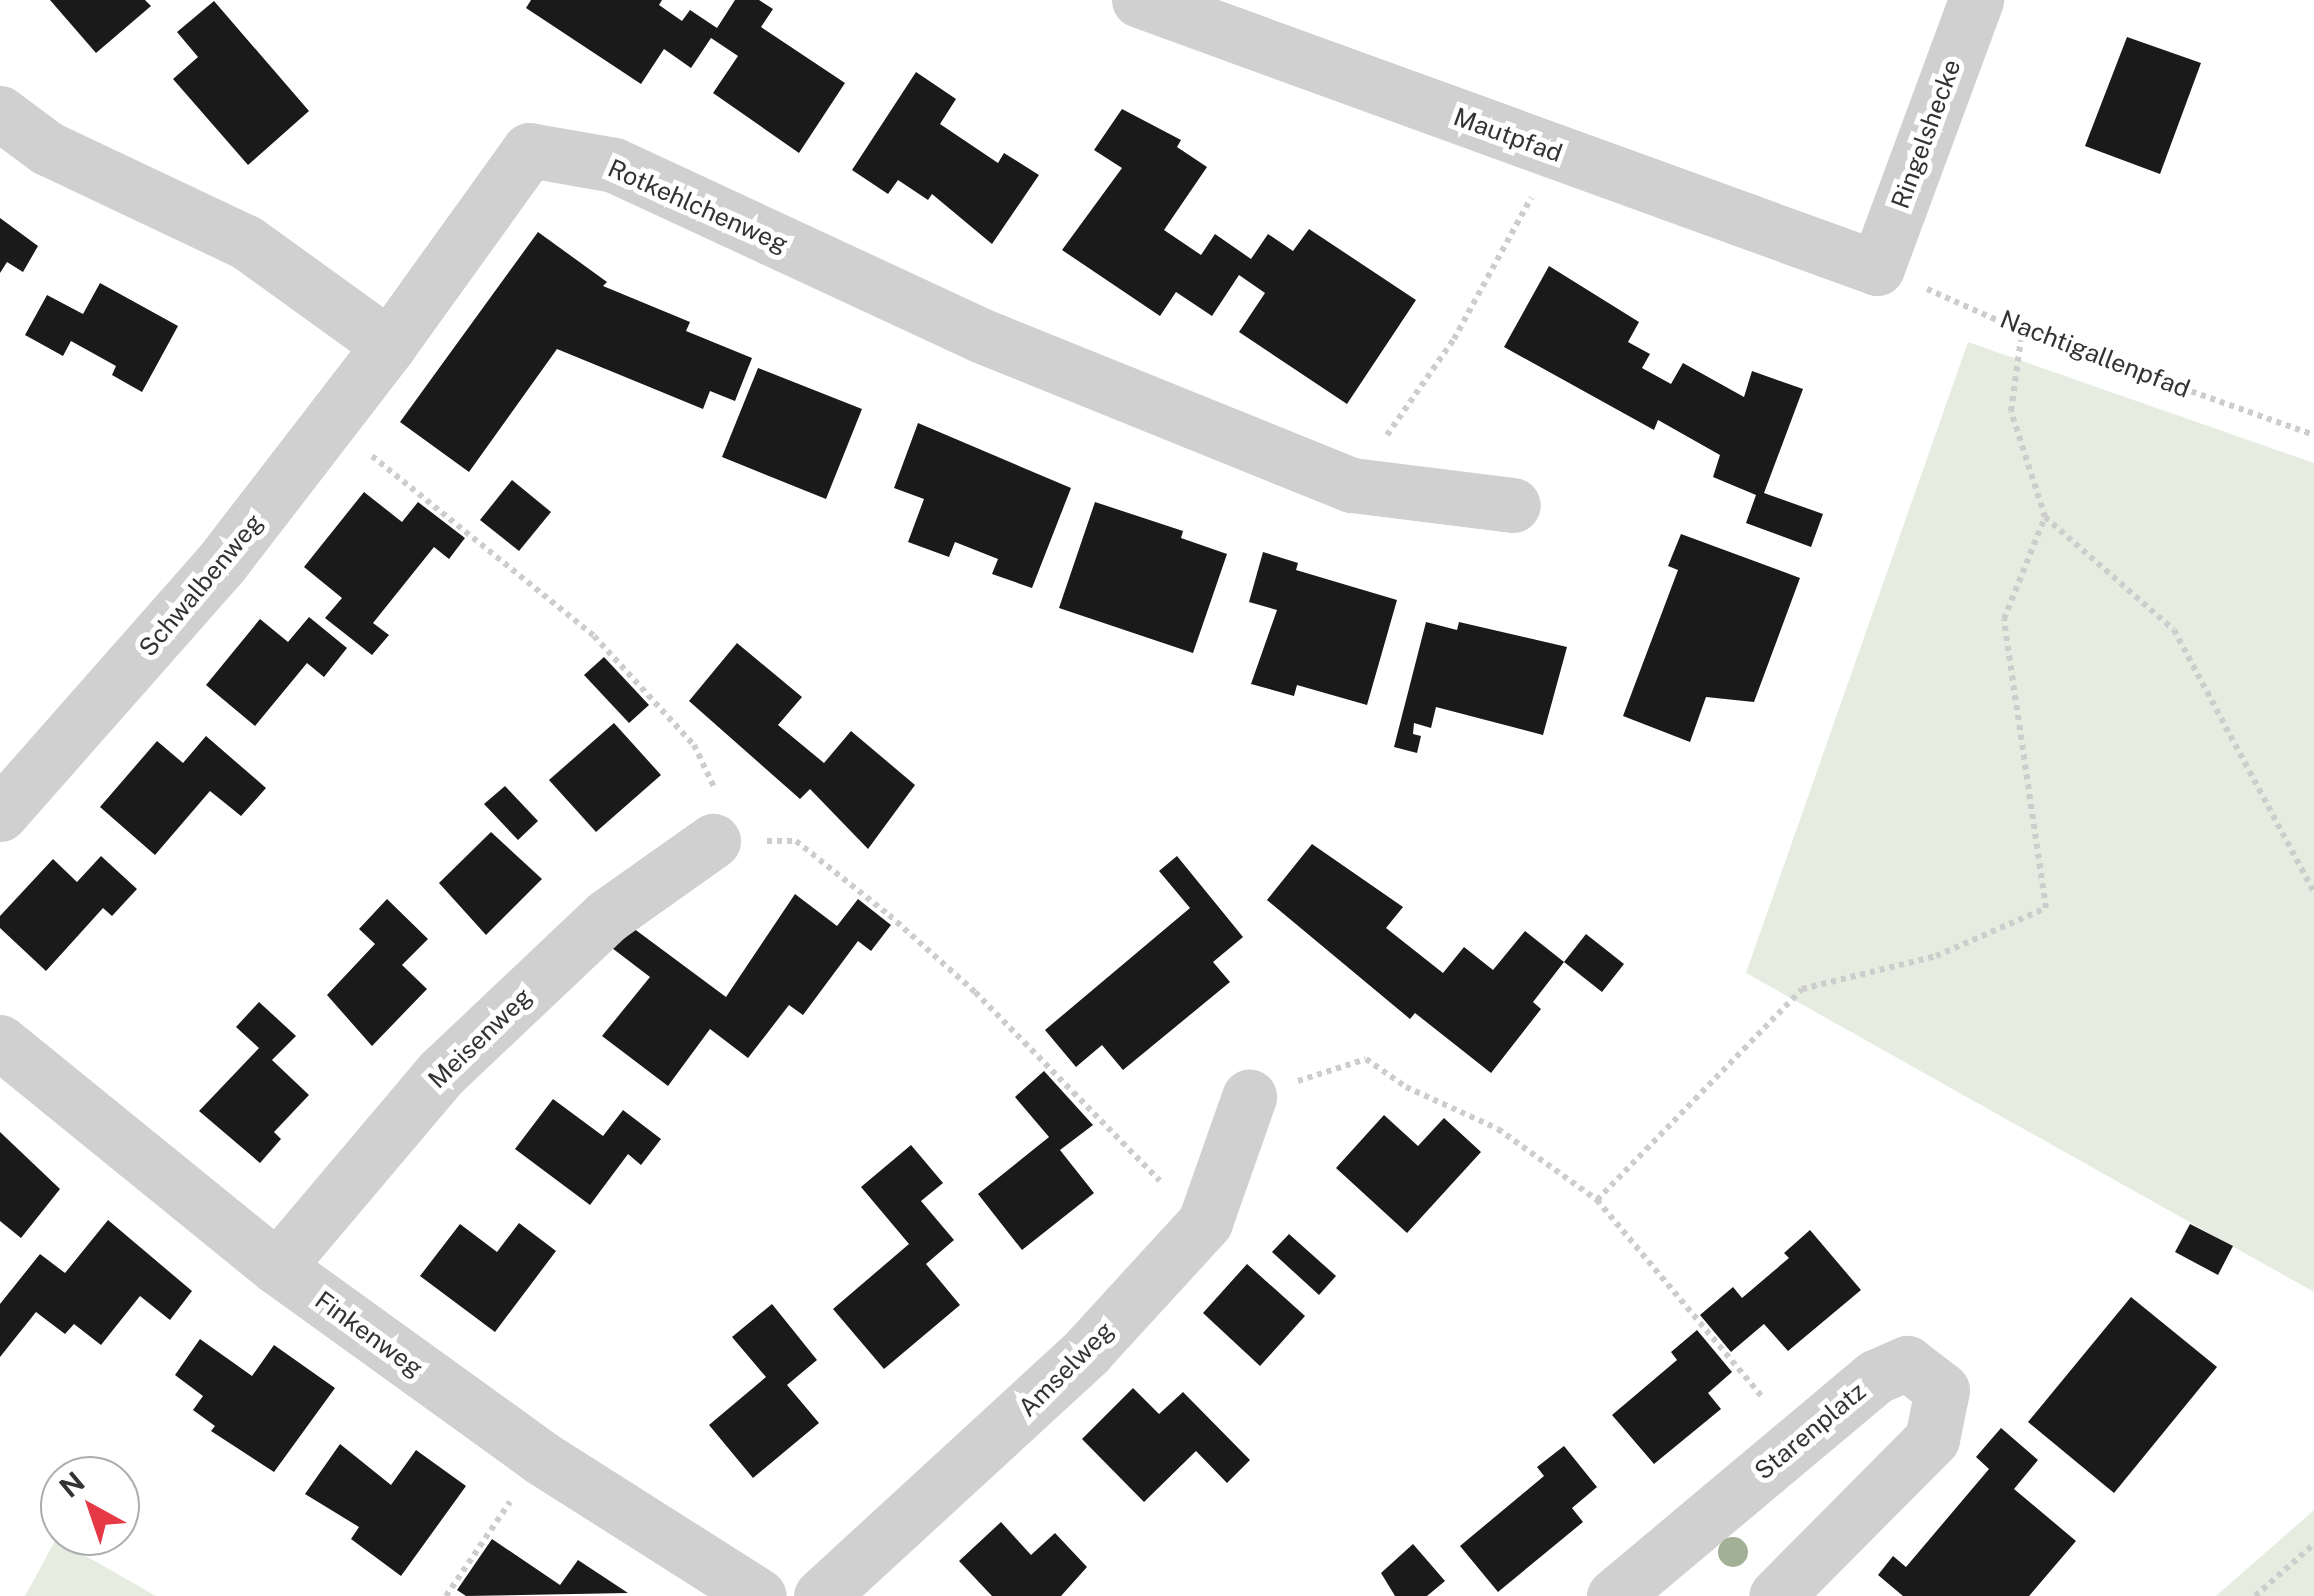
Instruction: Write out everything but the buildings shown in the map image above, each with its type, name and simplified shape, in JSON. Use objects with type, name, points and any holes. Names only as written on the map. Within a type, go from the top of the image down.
[{"type":"street","name":"Mautpfad","points":[[1139,0],[1877,268]]},
{"type":"street","name":"Ringelshecke","points":[[1877,268],[1976,0]]},
{"type":"street","points":[[0,113],[47,148],[246,242],[389,345]]},
{"type":"street","name":"Rotkehlchenweg","points":[[389,345],[529,150],[614,165],[980,334],[1352,486],[1513,505]]},
{"type":"street","name":"Schwalbenweg","points":[[0,814],[219,566],[389,345]]},
{"type":"street","name":"Meisenweg","points":[[277,1267],[441,1072],[607,916],[713,841]]},
{"type":"street","name":"Finkenweg","points":[[0,1042],[277,1267],[540,1457],[759,1596]]},
{"type":"street","name":"Amselweg","points":[[821,1596],[1073,1364],[1204,1222],[1249,1097]]},
{"type":"street","name":"Starenplatz","points":[[1614,1596],[1874,1377],[1907,1363],[1942,1390],[1932,1439],[1776,1596]]},
{"type":"path","points":[[1352,486],[1454,339],[1556,153]]},
{"type":"path","name":"Nachtigallenpfad","points":[[1877,268],[2022,331],[2314,435]]},
{"type":"path","points":[[2022,331],[2011,411],[2045,516],[2174,630],[2314,892]]},
{"type":"path","points":[[332,424],[549,596],[640,680],[714,778],[713,841],[796,842],[975,992],[1102,1127],[1204,1222]]},
{"type":"path","points":[[1597,1200],[1802,989],[1936,956],[2046,908],[2004,618],[2045,516]]},
{"type":"path","points":[[1249,1097],[1366,1059],[1406,1087],[1498,1129],[1597,1200],[1799,1442]]},
{"type":"path","points":[[446,1596],[540,1457]]},
{"type":"path","points":[[2255,1596],[2314,1544]]},
{"type":"shaded area","points":[[1968,342],[2314,463],[2314,1292],[1746,973]]},
{"type":"shaded area","points":[[2314,1510],[2314,1596],[2216,1596]]},
{"type":"shaded area","points":[[47,1556],[86,1556],[156,1596],[25,1596]]}]
